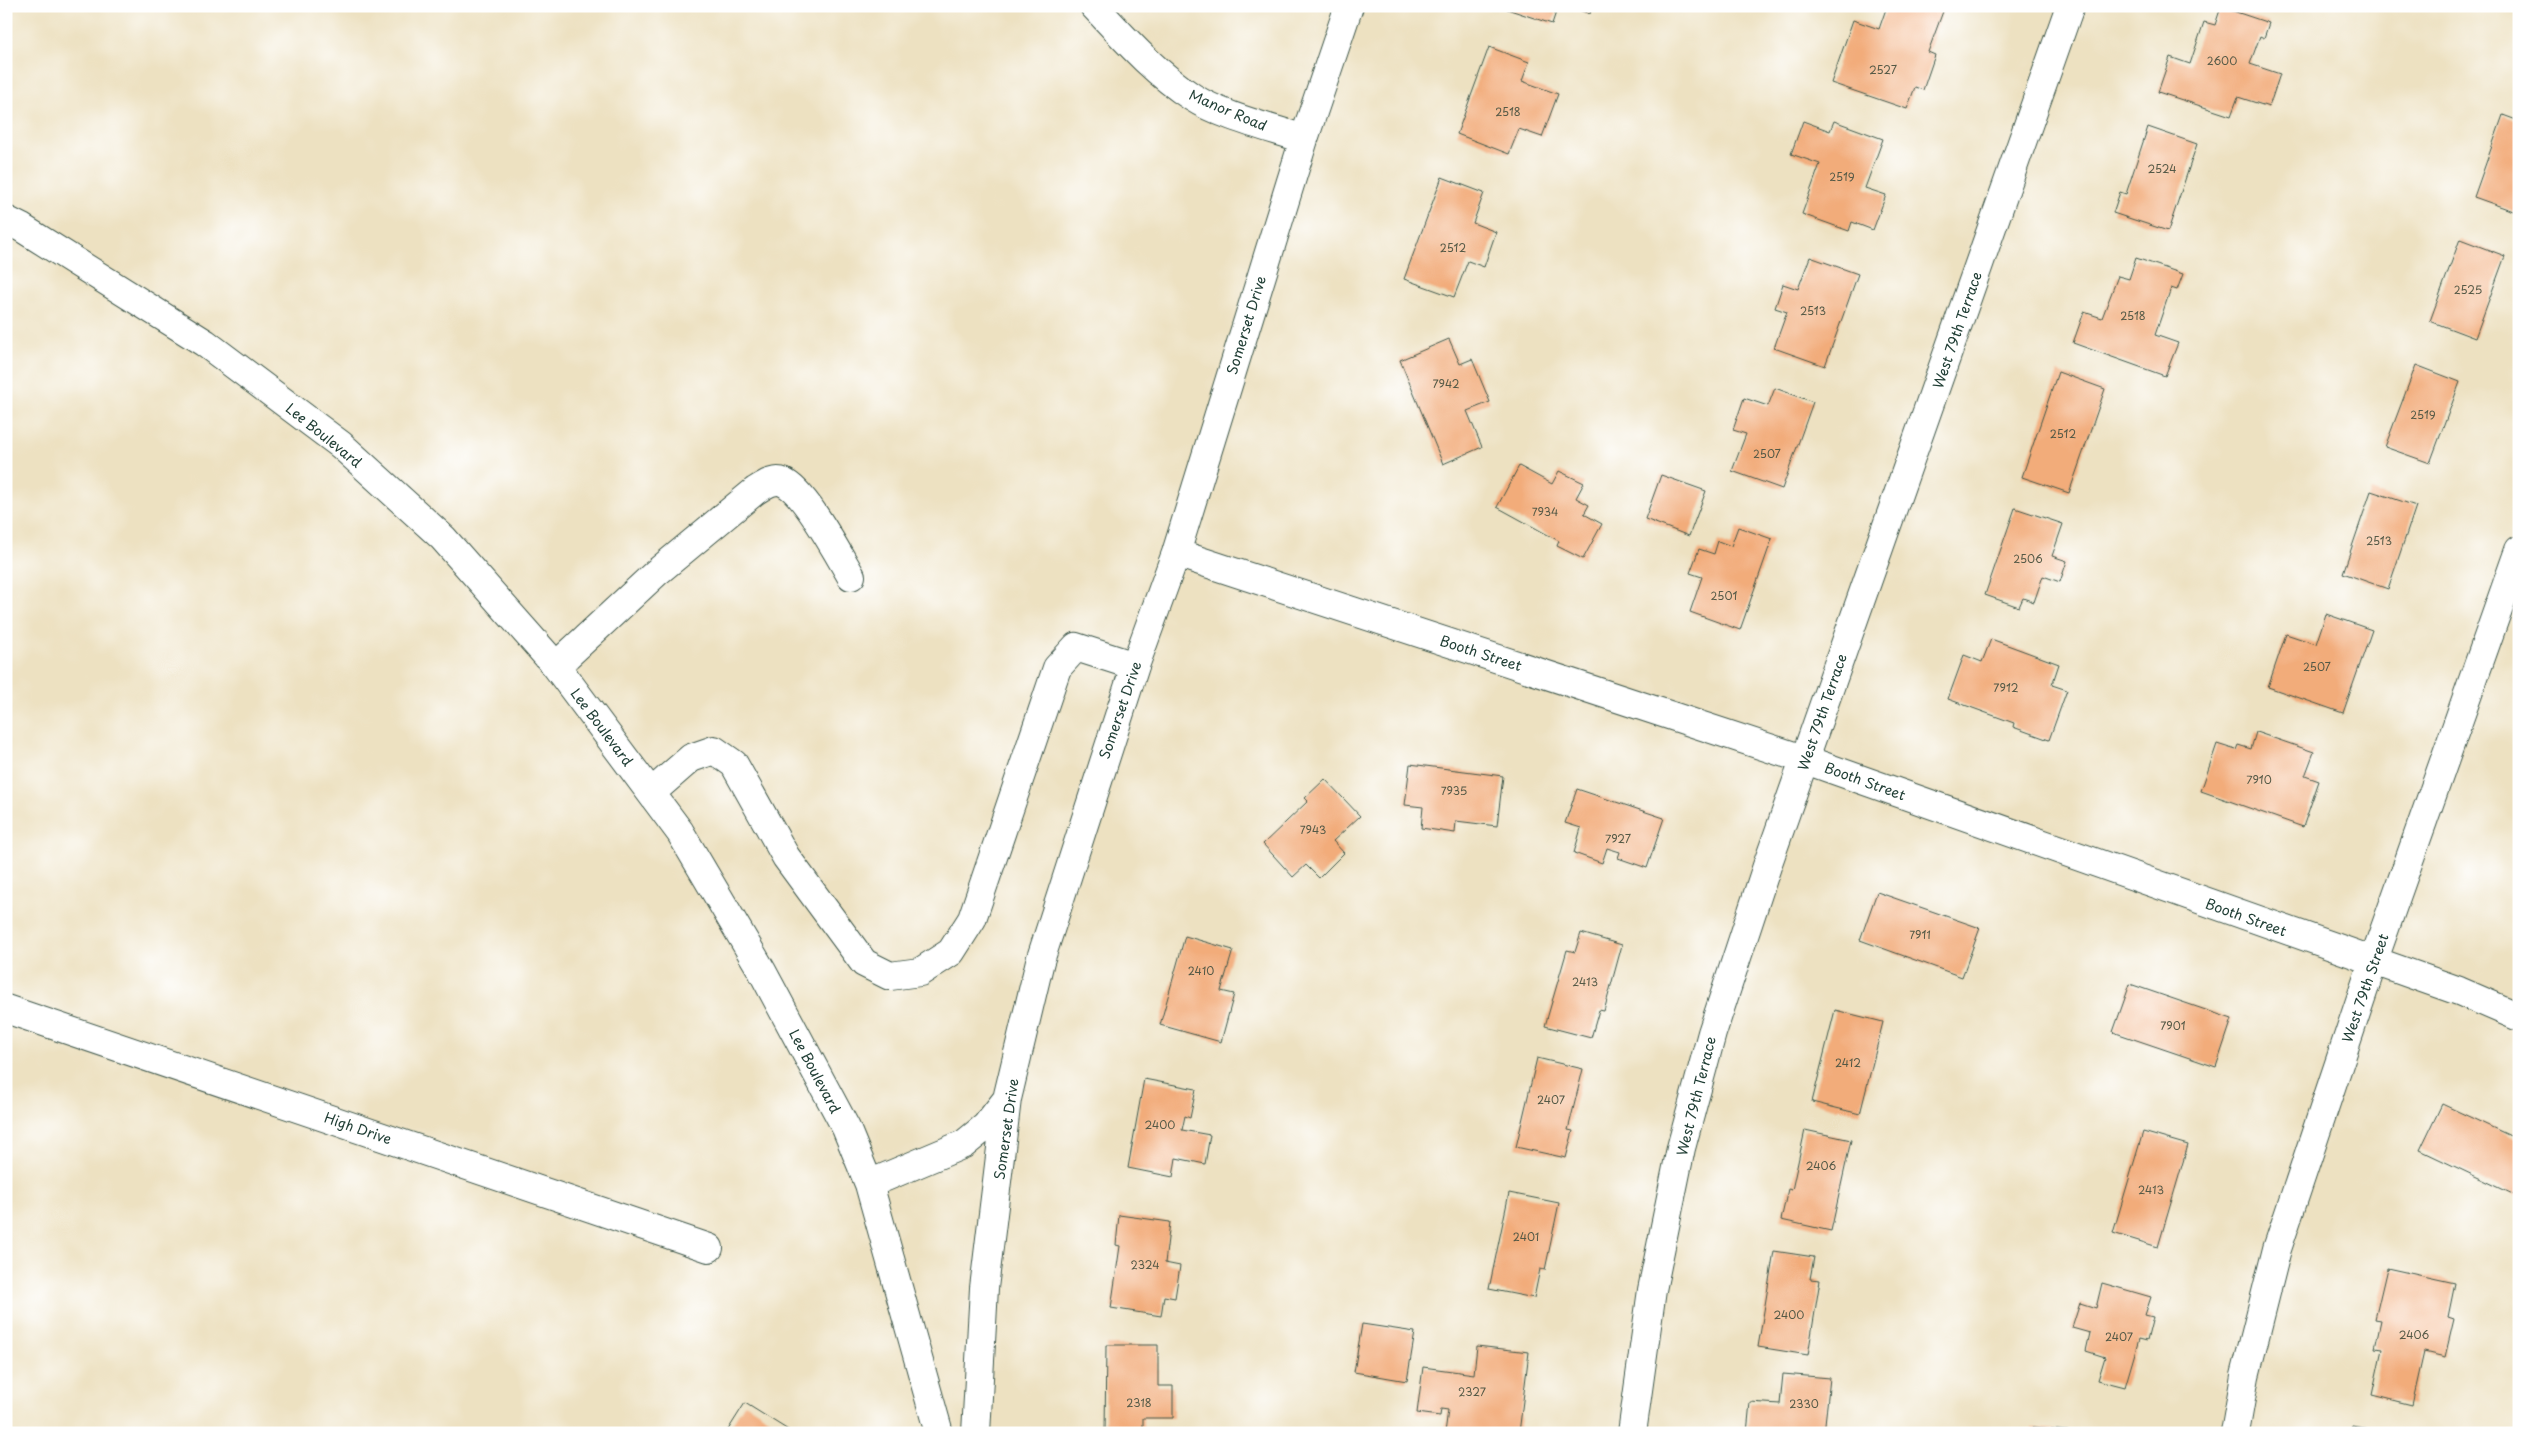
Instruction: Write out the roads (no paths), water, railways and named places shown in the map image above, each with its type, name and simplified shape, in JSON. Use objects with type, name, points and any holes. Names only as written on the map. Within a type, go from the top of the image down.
[{"type":"street","name":"Manor Road","points":[[1094,6],[1152,67],[1194,98],[1247,121],[1304,139]]},
{"type":"street","name":"Somerset Drive","points":[[976,1433],[984,1288],[1008,1099],[1040,961],[1135,666],[1176,553],[1304,139],[1349,6]]},
{"type":"street","name":"West 79th Terrace","points":[[1632,1433],[1652,1290],[1682,1148],[1712,1033],[1768,863],[1806,760],[2070,6]]},
{"type":"street","name":"Lee Boulevard","points":[[6,220],[22,228],[205,343],[341,445],[443,538],[556,666],[680,832],[762,971],[846,1128],[869,1184],[939,1433]]},
{"type":"street","points":[[556,666],[656,573],[754,491],[767,483],[782,481],[798,491],[851,576]]},
{"type":"street","name":"West 79th Street","points":[[2236,1433],[2245,1376],[2277,1249],[2373,962],[2519,550]]},
{"type":"street","name":"Booth Street","points":[[1176,553],[1806,760],[2458,991],[2519,1017]]},
{"type":"street","points":[[651,793],[691,758],[714,750],[734,764],[786,857],[864,963],[890,976],[920,972],[951,952],[972,920],[1057,668],[1076,647],[1135,666]]},
{"type":"street","name":"High Drive","points":[[6,1009],[709,1248]]},
{"type":"street","points":[[869,1184],[964,1144],[986,1126],[1008,1099]]}]
